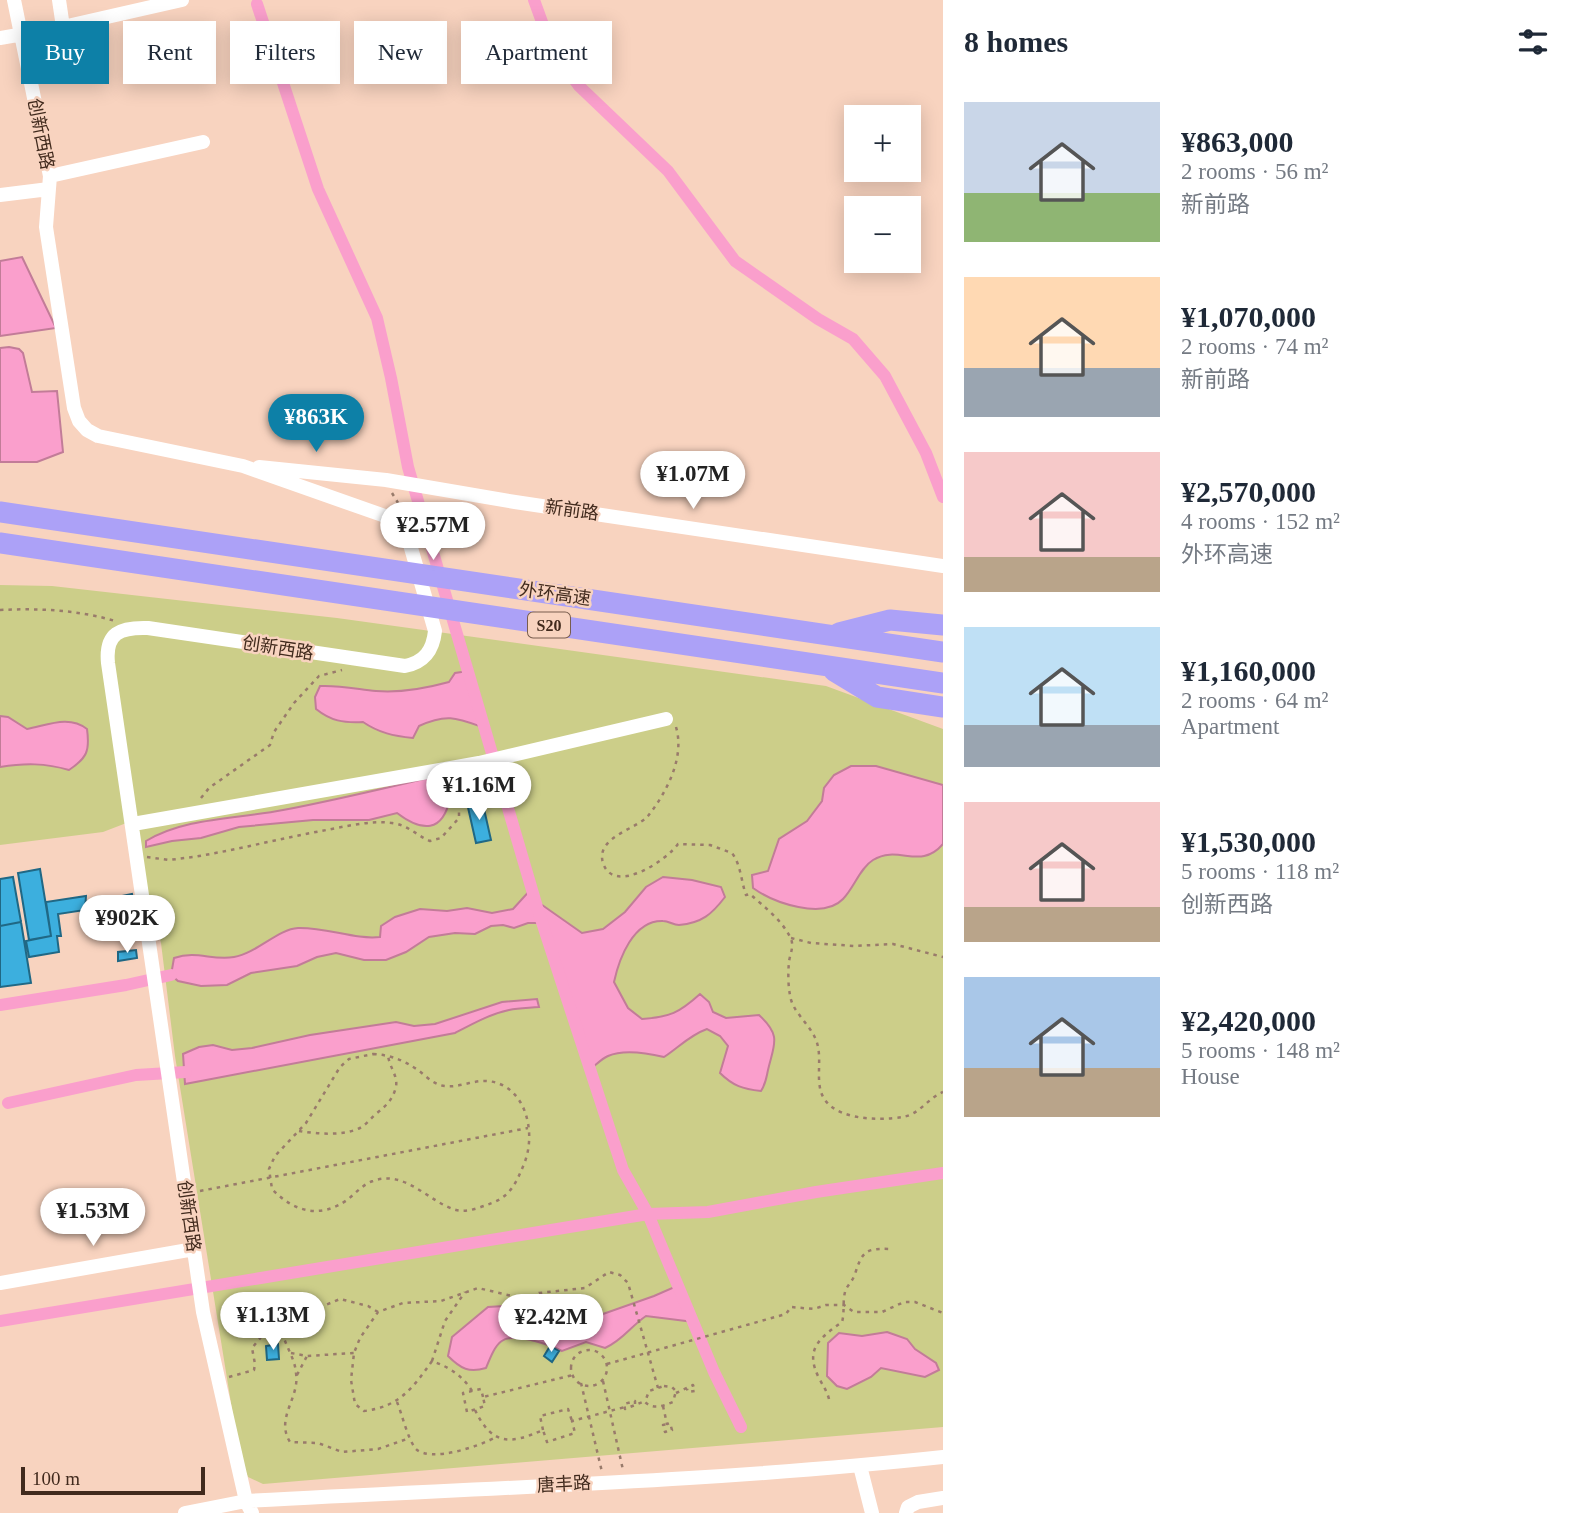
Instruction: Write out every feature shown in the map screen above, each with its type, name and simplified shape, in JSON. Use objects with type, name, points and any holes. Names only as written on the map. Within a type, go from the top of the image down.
[{"type":"highway","name":"外环高速","points":[[0,512],[943,652]]},
{"type":"highway","name":"外环高速","points":[[0,543],[943,683]]},
{"type":"highway","points":[[830,635],[890,620],[943,625]]},
{"type":"highway","points":[[826,666],[877,697],[943,706]]},
{"type":"street","name":"创新西路","points":[[15,0],[21,36]]},
{"type":"street","points":[[59,0],[63,21]]},
{"type":"street","points":[[83,21],[129,6],[182,0]]},
{"type":"street","points":[[0,38],[21,42]]},
{"type":"street","name":"创新西路","points":[[30,84],[49,182],[46,227],[74,408],[79,421],[87,430],[112,441],[243,466],[396,522],[409,541],[435,631],[430,651],[424,659],[414,664],[397,666],[138,628],[120,631],[113,637],[107,653],[203,1311],[249,1507]]},
{"type":"street","points":[[0,195],[203,142]]},
{"type":"street","name":"新前路","points":[[243,466],[386,480],[943,566]]},
{"type":"street","points":[[133,824],[476,763],[666,719]]},
{"type":"street","points":[[0,1283],[194,1249]]},
{"type":"street","name":"唐丰路","points":[[185,1513],[860,1466],[943,1457]]},
{"type":"street","points":[[860,1466],[872,1513]]},
{"type":"street","points":[[906,1513],[908,1507],[918,1502],[943,1498]]},
{"type":"path","points":[[0,610],[96,615],[138,628]]},
{"type":"path","points":[[194,813],[198,802],[209,788],[270,745],[274,732],[319,676],[346,668]]},
{"type":"path","points":[[666,719],[674,723],[680,741],[677,768],[648,817],[613,837],[604,851],[603,863],[611,873],[624,877],[653,866],[672,853],[678,844],[698,843],[732,853],[737,859],[746,895],[750,894],[764,907],[791,938],[793,949],[789,960],[790,996],[795,1009],[810,1026],[818,1044],[820,1088],[824,1100],[842,1113],[884,1118],[906,1117],[923,1108],[934,1095],[943,1091]]},
{"type":"path","points":[[138,859],[152,857],[169,860],[193,857],[378,823],[392,823],[415,830],[420,837],[430,841],[441,838],[459,818],[459,801],[478,789],[476,763]]},
{"type":"path","points":[[791,938],[811,943],[854,946],[893,944],[943,957]]},
{"type":"path","points":[[373,1054],[388,1055],[407,1063],[432,1081],[446,1086],[471,1081],[498,1082],[517,1095],[523,1104],[529,1152],[515,1185],[506,1195],[496,1202],[471,1210],[457,1211],[418,1188],[395,1180],[373,1180],[333,1208],[312,1211],[299,1210],[272,1189],[269,1169],[275,1156],[310,1118],[334,1077],[349,1059],[373,1054]]},
{"type":"path","points":[[298,1130],[311,1133],[344,1132],[367,1123],[388,1105],[396,1086],[396,1075],[389,1065],[388,1055]]},
{"type":"path","points":[[186,1194],[528,1128]]},
{"type":"path","points":[[829,1399],[814,1365],[814,1350],[818,1340],[842,1322],[847,1287],[852,1282],[858,1261],[864,1253],[874,1249],[890,1249]]},
{"type":"path","points":[[465,1292],[446,1321],[432,1361],[412,1387],[397,1402],[379,1409],[365,1411],[355,1404],[351,1380],[354,1353],[378,1312],[402,1303],[441,1301],[465,1292],[478,1288],[526,1299],[539,1293],[585,1288],[609,1272],[620,1275],[628,1283],[659,1388]]},
{"type":"path","points":[[297,1375],[283,1338],[282,1331],[286,1321],[340,1299],[368,1306],[378,1312]]},
{"type":"path","points":[[607,1364],[786,1314],[790,1307],[814,1309],[845,1305],[854,1312],[882,1312],[904,1302],[915,1302],[943,1313]]},
{"type":"path","points":[[227,1378],[254,1370],[253,1348],[261,1337],[283,1338]]},
{"type":"path","points":[[581,1384],[592,1385],[602,1380],[607,1369],[607,1364],[595,1351],[583,1351],[572,1363],[573,1375],[581,1384],[605,1482]]},
{"type":"path","points":[[289,1352],[307,1356],[354,1353]]},
{"type":"path","points":[[307,1356],[297,1375],[283,1423],[290,1442],[318,1443],[342,1452],[379,1449],[410,1438]]},
{"type":"path","points":[[432,1361],[455,1373],[472,1391]]},
{"type":"path","points":[[483,1397],[573,1375]]},
{"type":"path","points":[[602,1380],[625,1481]]},
{"type":"path","points":[[673,1387],[676,1393],[673,1402],[663,1406],[649,1406],[645,1401],[649,1391],[659,1388],[673,1387]]},
{"type":"path","points":[[481,1389],[485,1406],[467,1412],[463,1393],[472,1391],[481,1389]]},
{"type":"path","points":[[676,1393],[687,1389]]},
{"type":"path","points":[[572,1421],[636,1406],[635,1404],[645,1401]]},
{"type":"path","points":[[397,1402],[410,1438],[416,1448],[425,1454],[437,1455],[485,1444],[496,1437]]},
{"type":"path","points":[[663,1406],[667,1424]]},
{"type":"path","points":[[475,1409],[488,1432],[505,1440],[543,1430]]},
{"type":"path","points":[[568,1409],[575,1433],[547,1442],[543,1430],[540,1416],[568,1409]]},
{"type":"green space","points":[[0,585],[52,586],[337,618],[826,686],[943,729],[943,1427],[263,1484],[248,1477],[240,1457],[235,1428],[175,1056],[161,943],[129,822],[103,832],[0,845]]},
{"type":"shaded area","points":[[22,257],[56,328],[0,336],[0,261]]},
{"type":"shaded area","points":[[0,348],[19,349],[23,353],[32,392],[57,391],[63,452],[37,462],[0,462]]},
{"type":"shaded area","points":[[468,671],[485,728],[452,718],[437,719],[419,726],[413,738],[387,733],[363,722],[338,720],[316,709],[315,697],[320,686],[403,691],[449,682],[455,673]]},
{"type":"shaded area","points":[[0,716],[8,717],[27,729],[58,722],[80,725],[87,729],[86,753],[80,762],[69,770],[35,764],[0,767]]},
{"type":"shaded area","points":[[851,766],[876,766],[943,785],[943,844],[926,856],[892,855],[873,860],[864,868],[843,899],[823,908],[811,909],[785,904],[753,888],[752,875],[768,871],[779,839],[807,821],[822,801],[824,788],[834,775]]},
{"type":"shaded area","points":[[441,775],[450,782],[451,794],[442,818],[430,826],[415,824],[397,813],[369,820],[313,820],[239,827],[201,838],[146,847],[146,841],[178,827],[283,810]]},
{"type":"shaded area","points":[[663,877],[721,887],[725,897],[711,913],[700,920],[679,925],[663,921],[652,922],[643,927],[629,942],[614,982],[628,1008],[642,1019],[674,1013],[700,994],[709,1002],[713,1012],[726,1018],[759,1015],[774,1035],[774,1047],[761,1091],[739,1086],[720,1073],[728,1046],[720,1036],[707,1029],[664,1057],[628,1052],[614,1054],[605,1057],[589,1070],[543,923],[528,923],[514,928],[491,926],[475,934],[455,933],[429,937],[406,952],[386,960],[364,960],[336,953],[317,957],[297,966],[251,973],[227,985],[201,986],[178,981],[171,975],[174,958],[190,955],[219,958],[243,955],[290,929],[309,928],[361,937],[380,937],[381,926],[395,917],[420,909],[447,911],[467,908],[492,913],[513,909],[532,888],[535,900],[582,933],[603,929],[625,912],[646,887]]},
{"type":"shaded area","points":[[537,999],[539,1007],[502,1012],[455,1033],[185,1084],[183,1054],[199,1047],[213,1045],[232,1050],[396,1022],[414,1026],[435,1024],[502,1002]]},
{"type":"shaded area","points":[[679,1285],[694,1322],[646,1316],[605,1348],[586,1342],[562,1351],[531,1340],[506,1339],[497,1345],[486,1368],[475,1370],[466,1369],[448,1356],[452,1337],[488,1307],[504,1306],[520,1314],[545,1316],[564,1313],[583,1317],[603,1314]]},
{"type":"shaded area","points":[[887,1332],[907,1339],[915,1349],[936,1363],[939,1370],[925,1377],[881,1368],[871,1377],[847,1389],[837,1386],[827,1376],[828,1343],[839,1333],[862,1336]]},
{"type":"building","points":[[482,800],[491,840],[476,843],[467,803]]},
{"type":"building","points":[[40,869],[51,936],[29,940],[18,873]]},
{"type":"building","points":[[13,877],[21,922],[0,926],[0,879]]},
{"type":"building","points":[[132,894],[136,916],[121,919],[120,914],[115,915],[113,905],[117,904],[117,897]]},
{"type":"building","points":[[86,896],[85,910],[58,914],[61,936],[57,936],[59,952],[29,957],[26,941],[51,936],[46,902]]},
{"type":"building","points":[[21,922],[31,983],[0,987],[0,926]]},
{"type":"building","points":[[136,950],[137,958],[118,961],[118,952]]},
{"type":"building","points":[[278,1344],[279,1359],[267,1360],[266,1346]]},
{"type":"building","points":[[550,1346],[559,1351],[552,1362],[544,1356]]},
{"type":"waterway","points":[[534,0],[558,58],[579,86],[668,171],[735,261],[818,319],[853,339],[885,376],[926,453],[943,497]]},
{"type":"waterway","points":[[257,4],[318,189],[377,318],[408,467],[537,907],[623,1170],[648,1214],[714,1372],[741,1427]]},
{"type":"waterway","points":[[0,1005],[171,975]]},
{"type":"waterway","points":[[8,1103],[136,1075],[186,1072]]},
{"type":"waterway","points":[[0,1321],[648,1214],[708,1212],[943,1173]]}]
